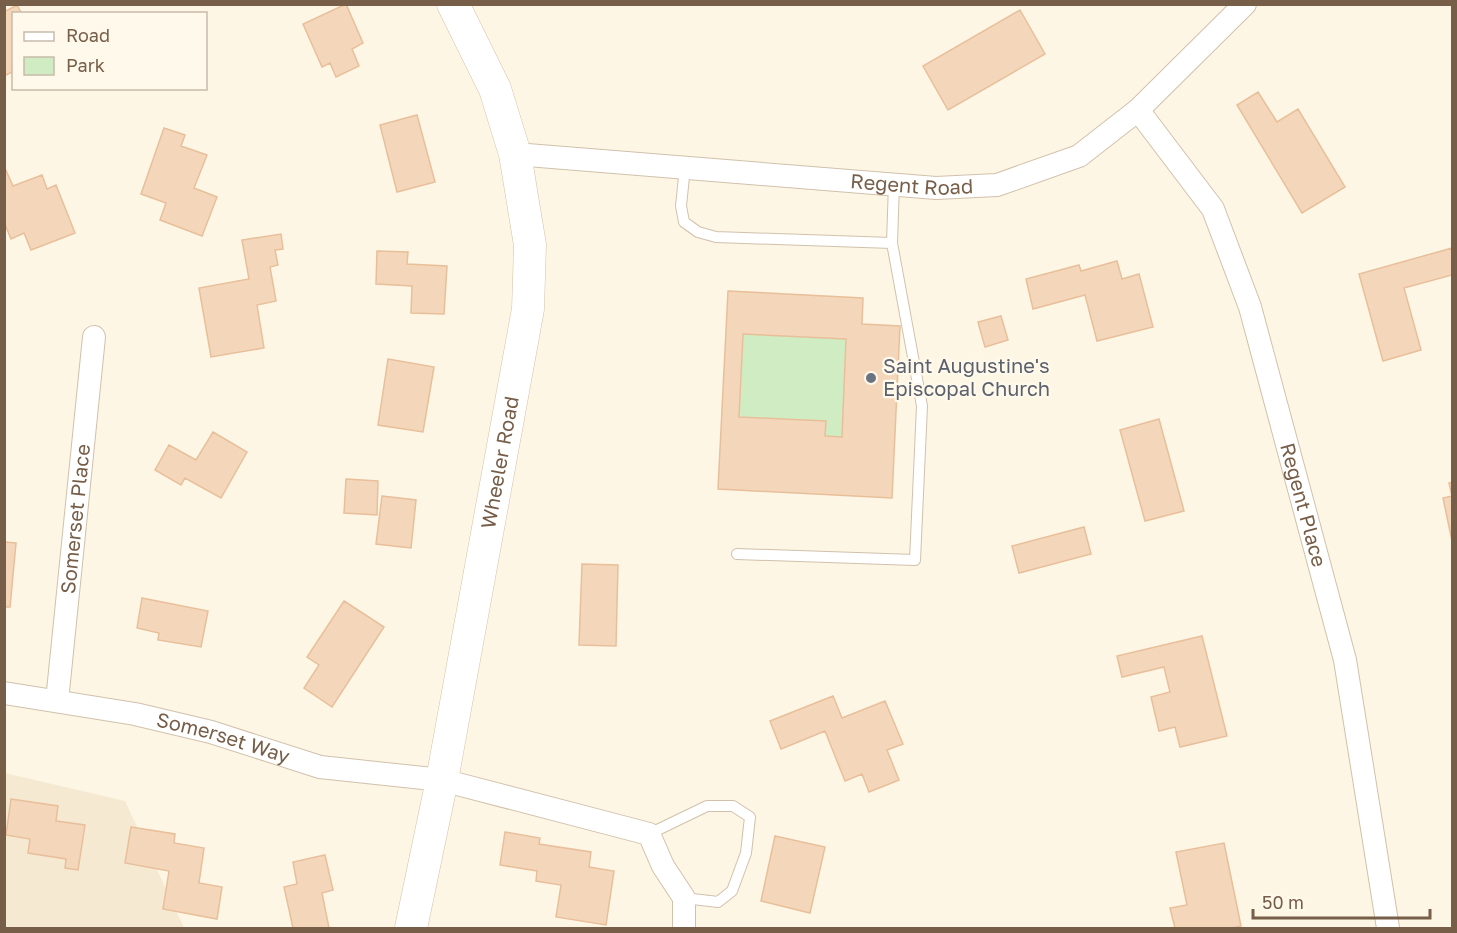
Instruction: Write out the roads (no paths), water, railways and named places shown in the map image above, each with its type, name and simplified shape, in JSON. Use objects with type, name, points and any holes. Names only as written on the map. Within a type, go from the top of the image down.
[{"type":"street","name":"Wheeler Road","points":[[411,928],[441,780],[528,309],[530,245],[515,154],[495,89],[453,4]]},
{"type":"street","name":"Regent Road","points":[[515,154],[936,188],[997,185],[1079,156],[1138,110],[1245,4]]},
{"type":"street","name":"Regent Place","points":[[1138,110],[1213,209],[1250,307],[1345,660],[1388,928]]},
{"type":"street","name":"Somerset Place","points":[[57,701],[94,337]]},
{"type":"street","name":"Somerset Way","points":[[4,693],[135,714],[211,732],[320,767],[441,780],[649,834]]},
{"type":"street","points":[[649,834],[663,866],[684,897],[684,928]]},
{"type":"lane","points":[[685,167],[681,206],[684,222],[698,232],[716,237],[892,243]]},
{"type":"lane","points":[[737,554],[915,560],[922,406],[892,243],[894,184]]},
{"type":"lane","points":[[649,834],[707,806],[733,807],[750,817],[746,853],[732,891],[718,902],[684,897]]},
{"type":"place","name":"Saint Augustine's Episcopal Church","points":[[871,378]]}]
